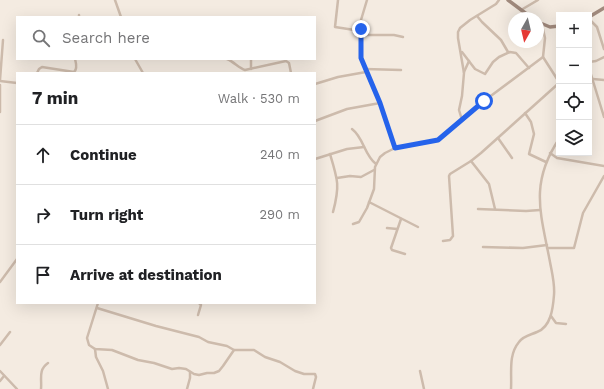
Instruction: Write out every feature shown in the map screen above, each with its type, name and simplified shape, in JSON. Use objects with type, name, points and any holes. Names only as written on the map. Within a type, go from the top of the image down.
[{"type":"main road","points":[[508,0],[523,12]]},
{"type":"main road","points":[[592,16],[604,8]]},
{"type":"main road","points":[[544,25],[550,27],[556,26]]},
{"type":"street","points":[[115,0],[121,16]]},
{"type":"street","points":[[338,0],[335,27],[361,31]]},
{"type":"street","points":[[367,0],[361,18],[361,58],[380,103],[395,148]]},
{"type":"street","points":[[462,120],[459,110],[464,73],[458,32],[460,28],[496,4],[499,0]]},
{"type":"street","points":[[520,10],[538,0]]},
{"type":"street","points":[[477,16],[501,40],[508,52]]},
{"type":"street","points":[[592,21],[597,27],[604,49]]},
{"type":"street","points":[[544,33],[544,48]]},
{"type":"street","points":[[361,35],[394,35],[403,37]]},
{"type":"street","points":[[3,40],[0,81],[16,83]]},
{"type":"street","points":[[544,48],[543,57],[556,77]]},
{"type":"street","points":[[461,52],[475,69],[485,74],[493,62],[508,52],[516,53],[530,68]]},
{"type":"street","points":[[353,224],[362,219],[370,202],[374,189],[374,169],[385,153],[395,148],[438,140],[484,101],[543,57]]},
{"type":"street","points":[[592,62],[604,57]]},
{"type":"street","points":[[38,72],[39,69],[42,68],[74,72],[77,66],[75,60]]},
{"type":"street","points":[[136,60],[142,72]]},
{"type":"street","points":[[229,60],[244,71],[284,61],[289,63],[291,72]]},
{"type":"street","points":[[250,69],[251,60]]},
{"type":"street","points":[[464,73],[469,62]]},
{"type":"street","points":[[316,84],[366,71],[401,70]]},
{"type":"street","points":[[592,78],[604,80]]},
{"type":"street","points":[[592,81],[604,116]]},
{"type":"street","points":[[443,241],[450,240],[453,236],[450,174],[472,161],[557,84]]},
{"type":"street","points":[[0,85],[0,112]]},
{"type":"street","points":[[316,121],[347,110],[374,103],[380,103]]},
{"type":"street","points":[[525,113],[531,122],[534,134],[530,154],[546,162]]},
{"type":"street","points":[[352,129],[359,136],[370,159],[376,164]]},
{"type":"street","points":[[498,138],[512,158]]},
{"type":"street","points":[[511,389],[512,361],[515,348],[523,337],[542,330],[550,316],[554,291],[539,201],[546,162],[556,144]]},
{"type":"street","points":[[316,159],[347,149],[364,146]]},
{"type":"street","points":[[550,153],[557,158],[604,166]]},
{"type":"street","points":[[330,154],[338,187],[333,212]]},
{"type":"street","points":[[472,161],[489,184],[495,209]]},
{"type":"street","points":[[337,178],[350,176],[361,178],[374,169]]},
{"type":"street","points":[[483,247],[523,248],[547,246],[574,248],[583,213],[604,176]]},
{"type":"street","points":[[370,202],[418,227]]},
{"type":"street","points":[[478,209],[540,210]]},
{"type":"street","points":[[401,219],[391,248],[395,252],[405,254]]},
{"type":"street","points":[[387,228],[397,228]]},
{"type":"street","points":[[0,282],[16,259]]},
{"type":"street","points":[[98,304],[87,338],[89,345],[95,349],[112,350],[170,369],[182,368],[197,375],[214,374],[224,366],[234,350]]},
{"type":"street","points":[[198,315],[200,304]]},
{"type":"street","points":[[97,308],[199,337],[208,342],[227,346],[234,350],[254,350],[266,358],[278,361],[295,371],[307,374],[314,373],[316,377],[313,389]]},
{"type":"street","points":[[550,316],[556,323],[566,324]]},
{"type":"street","points":[[0,346],[10,332]]},
{"type":"street","points":[[95,349],[96,357],[108,389]]},
{"type":"street","points":[[41,389],[41,371],[43,367],[48,364]]},
{"type":"street","points":[[0,370],[17,389]]},
{"type":"street","points":[[187,389],[190,371]]},
{"type":"street","points":[[420,371],[424,389]]},
{"type":"street","points":[[0,381],[4,376]]},
{"type":"route","points":[[361,29],[361,58],[380,103],[395,148],[438,140],[484,101]]}]
